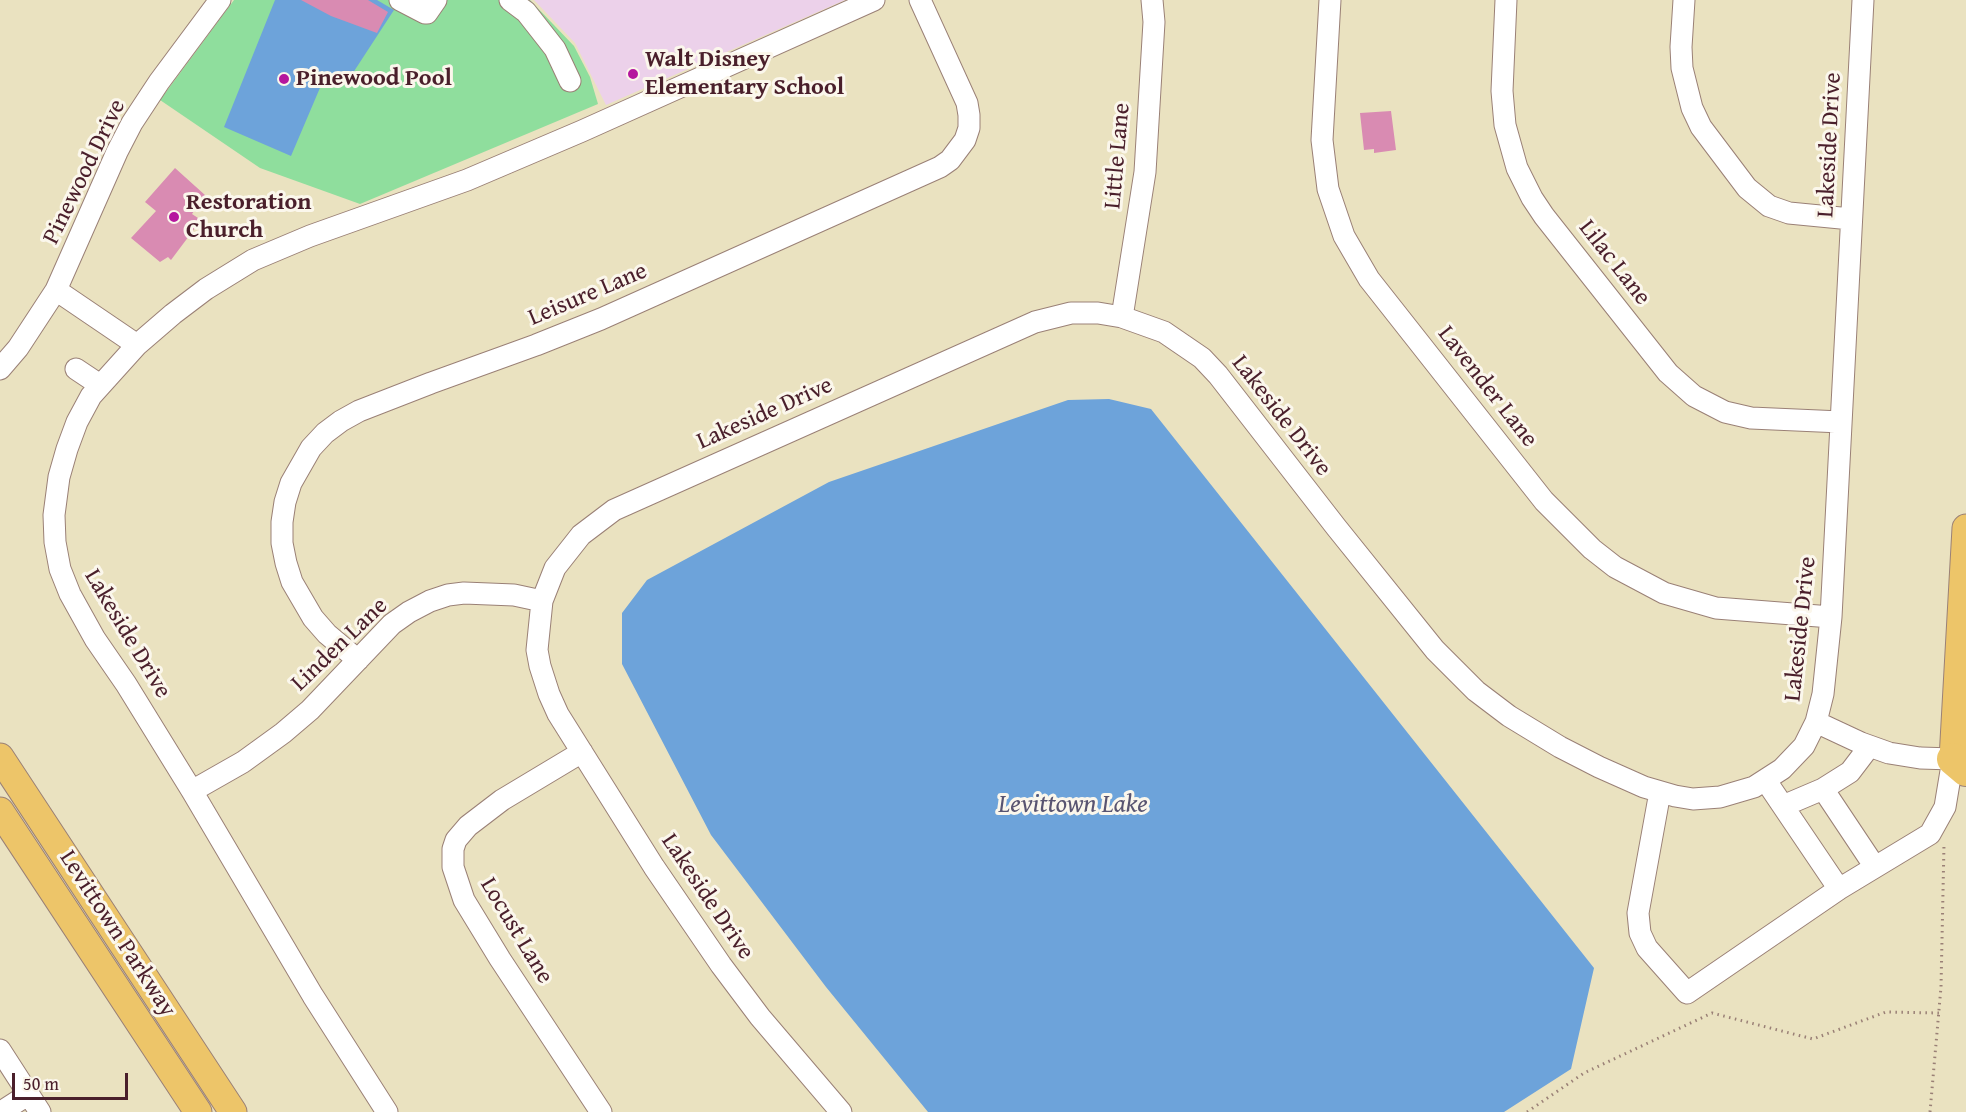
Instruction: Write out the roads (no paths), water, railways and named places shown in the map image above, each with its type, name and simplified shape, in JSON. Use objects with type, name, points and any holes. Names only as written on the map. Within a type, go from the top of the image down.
[{"type":"main road","points":[[1959,765],[1966,528]]},
{"type":"main road","name":"Levittown Parkway","points":[[0,757],[233,1112]]},
{"type":"main road","name":"Levittown Parkway","points":[[0,811],[198,1112]]},
{"type":"street","name":"Pinewood Drive","points":[[0,369],[32,329],[56,290],[132,123],[159,82],[220,0]]},
{"type":"street","points":[[400,0],[425,13],[436,0]]},
{"type":"street","points":[[510,0],[526,12],[555,49],[570,81]]},
{"type":"street","name":"Lakeside Drive","points":[[387,1112],[313,996],[192,791],[126,684],[95,639],[70,594],[60,569],[55,542],[54,515],[59,477],[77,422],[91,396],[137,345],[206,289],[253,260],[310,236],[467,180],[874,0]]},
{"type":"street","name":"Leisure Lane","points":[[358,660],[327,634],[313,618],[301,600],[286,562],[282,543],[285,502],[291,483],[311,448],[333,427],[359,411],[601,319],[940,167],[950,160],[965,140],[969,128],[967,103],[920,0]]},
{"type":"street","name":"Little Lane","points":[[1122,316],[1144,172],[1154,22],[1152,0]]},
{"type":"street","name":"Lavender Lane","points":[[1330,0],[1322,140],[1328,189],[1344,236],[1369,279],[1544,501],[1575,534],[1608,561],[1637,580],[1664,593],[1716,608],[1831,617]]},
{"type":"street","name":"Lilac Lane","points":[[1506,0],[1502,92],[1505,125],[1517,168],[1544,216],[1668,373],[1694,396],[1725,412],[1751,417],[1841,422]]},
{"type":"street","points":[[1684,0],[1682,68],[1692,108],[1701,127],[1747,188],[1769,206],[1789,213],[1851,219]]},
{"type":"street","name":"Lakeside Drive","points":[[841,1112],[760,1017],[721,965],[654,867],[558,714],[540,666],[537,634],[542,601],[555,568],[580,536],[614,510],[1035,322],[1071,313],[1122,316],[1164,332],[1202,358],[1218,375],[1435,650],[1476,691],[1509,716],[1560,747],[1599,767],[1660,792],[1693,798],[1735,794],[1766,781],[1794,758],[1804,746],[1816,722],[1823,694],[1831,617],[1863,0]]},
{"type":"street","points":[[56,290],[137,345]]},
{"type":"street","points":[[76,369],[100,385]]},
{"type":"street","name":"Linden Lane","points":[[192,791],[243,762],[284,733],[310,710],[392,624],[409,612],[448,595],[487,592],[542,601]]},
{"type":"street","points":[[1660,792],[1638,913],[1640,933],[1647,948],[1687,993],[1839,889],[1930,834],[1945,807],[1959,765],[1903,756],[1869,747],[1816,722]]},
{"type":"street","points":[[1783,806],[1823,789],[1850,772],[1869,747]]},
{"type":"street","name":"Locust Lane","points":[[582,752],[502,800],[468,826],[456,840],[453,849],[453,867],[464,900],[601,1112]]},
{"type":"street","points":[[1766,781],[1839,889]]},
{"type":"street","points":[[1823,789],[1875,867]]},
{"type":"street","points":[[0,1050],[40,1112]]},
{"type":"street","points":[[1,1112],[28,1094]]},
{"type":"water","name":"Pinewood Pool","points":[[275,0],[377,0],[394,10],[347,82],[325,76],[291,156],[224,127]]},
{"type":"water","name":"Levittown Lake","points":[[1109,399],[1151,409],[1594,968],[1571,1069],[1504,1112],[928,1112],[826,987],[711,835],[622,664],[622,613],[647,580],[829,482],[1068,400]]},
{"type":"place","name":"Walt Disney Elementary School","points":[[633,74]]},
{"type":"place","name":"Pinewood Pool","points":[[284,79]]},
{"type":"place","name":"Restoration Church","points":[[174,217]]}]
